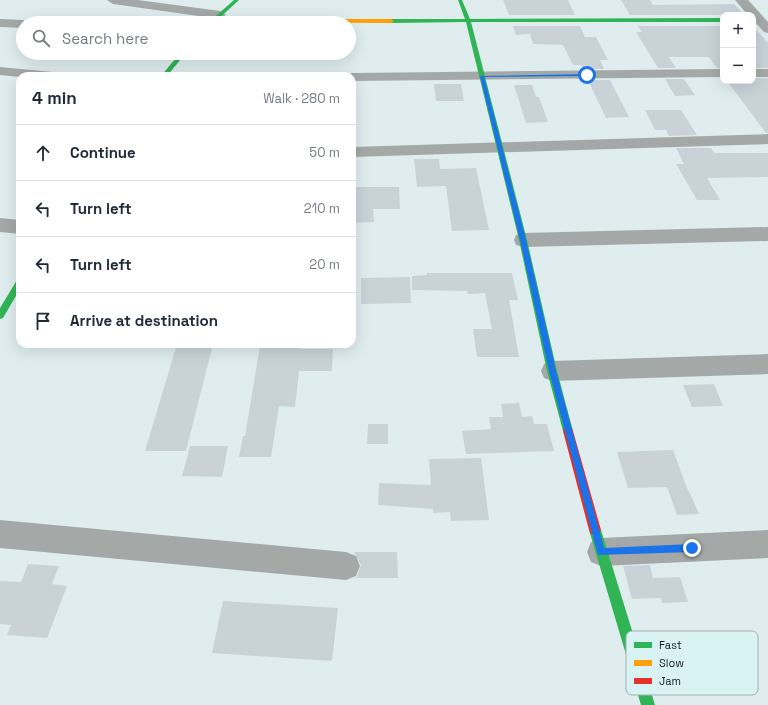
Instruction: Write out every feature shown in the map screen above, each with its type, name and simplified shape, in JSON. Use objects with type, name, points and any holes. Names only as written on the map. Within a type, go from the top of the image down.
[{"type":"street","points":[[113,0],[200,16]]},
{"type":"street","points":[[219,16],[237,0]]},
{"type":"street","points":[[460,0],[468,21],[523,240],[552,371],[601,552],[626,633]]},
{"type":"street","points":[[741,0],[761,20]]},
{"type":"street","points":[[356,20],[720,20]]},
{"type":"street","points":[[0,23],[16,24]]},
{"type":"street","points":[[167,72],[177,60]]},
{"type":"street","points":[[0,71],[16,73]]},
{"type":"street","points":[[356,77],[720,73]]},
{"type":"street","points":[[756,73],[768,73]]},
{"type":"street","points":[[356,152],[768,139]]},
{"type":"street","points":[[0,226],[16,227]]},
{"type":"street","points":[[523,240],[768,234]]},
{"type":"street","points":[[0,316],[16,289]]},
{"type":"street","points":[[552,371],[768,364]]},
{"type":"street","points":[[0,534],[346,566]]},
{"type":"street","points":[[601,552],[768,544]]},
{"type":"street","points":[[645,695],[648,705]]},
{"type":"building","points":[[503,0],[568,0],[575,15],[509,15]]},
{"type":"building","points":[[621,0],[650,0],[653,5],[734,4],[741,12],[720,12],[720,15],[630,15]]},
{"type":"building","points":[[513,26],[580,26],[585,37],[596,37],[608,60],[600,60],[604,69],[583,69],[581,65],[573,65],[563,45],[533,44],[530,34],[516,35]]},
{"type":"building","points":[[638,26],[720,26],[720,68],[717,68],[709,57],[669,57],[676,68],[658,68],[636,32],[642,32]]},
{"type":"building","points":[[756,29],[768,43],[768,68],[756,68]]},
{"type":"building","points":[[756,78],[768,78],[768,133],[766,133],[729,84],[756,84]]},
{"type":"building","points":[[665,79],[684,79],[695,95],[675,96]]},
{"type":"building","points":[[588,80],[610,80],[629,117],[606,118]]},
{"type":"building","points":[[434,84],[461,84],[464,101],[436,101]]},
{"type":"building","points":[[514,85],[532,85],[536,97],[539,97],[548,122],[526,123]]},
{"type":"building","points":[[645,110],[681,110],[697,135],[669,136],[666,130],[655,130]]},
{"type":"building","points":[[676,148],[711,148],[714,153],[768,153],[768,177],[707,178],[720,200],[697,200],[676,164],[684,164]]},
{"type":"building","points":[[414,159],[439,159],[440,169],[476,168],[489,230],[452,231],[446,186],[417,187]]},
{"type":"building","points":[[356,187],[399,187],[400,209],[373,209],[374,222],[356,223]]},
{"type":"building","points":[[427,273],[512,273],[518,300],[509,300],[519,357],[477,357],[473,329],[492,329],[485,293],[468,294],[467,291],[412,290],[412,276],[427,275]]},
{"type":"building","points":[[410,277],[411,303],[361,304],[361,278]]},
{"type":"building","points":[[176,348],[212,348],[186,451],[145,451]]},
{"type":"building","points":[[260,348],[333,349],[332,371],[299,371],[295,407],[279,406],[271,457],[239,457],[243,436],[245,436]]},
{"type":"building","points":[[714,384],[723,406],[692,407],[683,385]]},
{"type":"building","points":[[519,403],[522,417],[532,416],[534,424],[547,424],[554,451],[466,454],[462,431],[491,429],[489,417],[503,417],[501,404]]},
{"type":"building","points":[[368,424],[388,424],[388,444],[367,444]]},
{"type":"building","points":[[190,446],[228,446],[222,477],[182,476]]},
{"type":"building","points":[[673,450],[688,491],[699,514],[677,515],[667,487],[628,488],[617,452]]},
{"type":"building","points":[[481,458],[489,520],[451,521],[450,512],[433,513],[433,509],[378,505],[379,483],[431,485],[429,459]]},
{"type":"building","points":[[354,552],[397,552],[398,578],[355,578],[357,577],[361,565]]},
{"type":"building","points":[[28,564],[59,566],[52,584],[67,586],[47,638],[7,635],[11,625],[0,624],[0,581],[21,582]]},
{"type":"building","points":[[650,565],[653,578],[680,577],[688,602],[662,603],[661,598],[632,599],[623,566]]},
{"type":"building","points":[[223,601],[338,608],[332,661],[212,653]]},
{"type":"traffic: fast","points":[[219,16],[237,0]]},
{"type":"traffic: fast","points":[[460,0],[468,21],[523,240],[552,371],[568,431]]},
{"type":"traffic: fast","points":[[391,21],[720,20]]},
{"type":"traffic: fast","points":[[167,72],[177,60]]},
{"type":"traffic: fast","points":[[0,316],[16,289]]},
{"type":"traffic: fast","points":[[595,530],[626,632]]},
{"type":"traffic: fast","points":[[645,695],[648,705]]},
{"type":"traffic: slow","points":[[356,21],[391,21]]},
{"type":"traffic: jam","points":[[568,431],[595,530]]},
{"type":"route","points":[[587,75],[482,76],[523,240],[552,371],[601,552],[692,548]]}]
